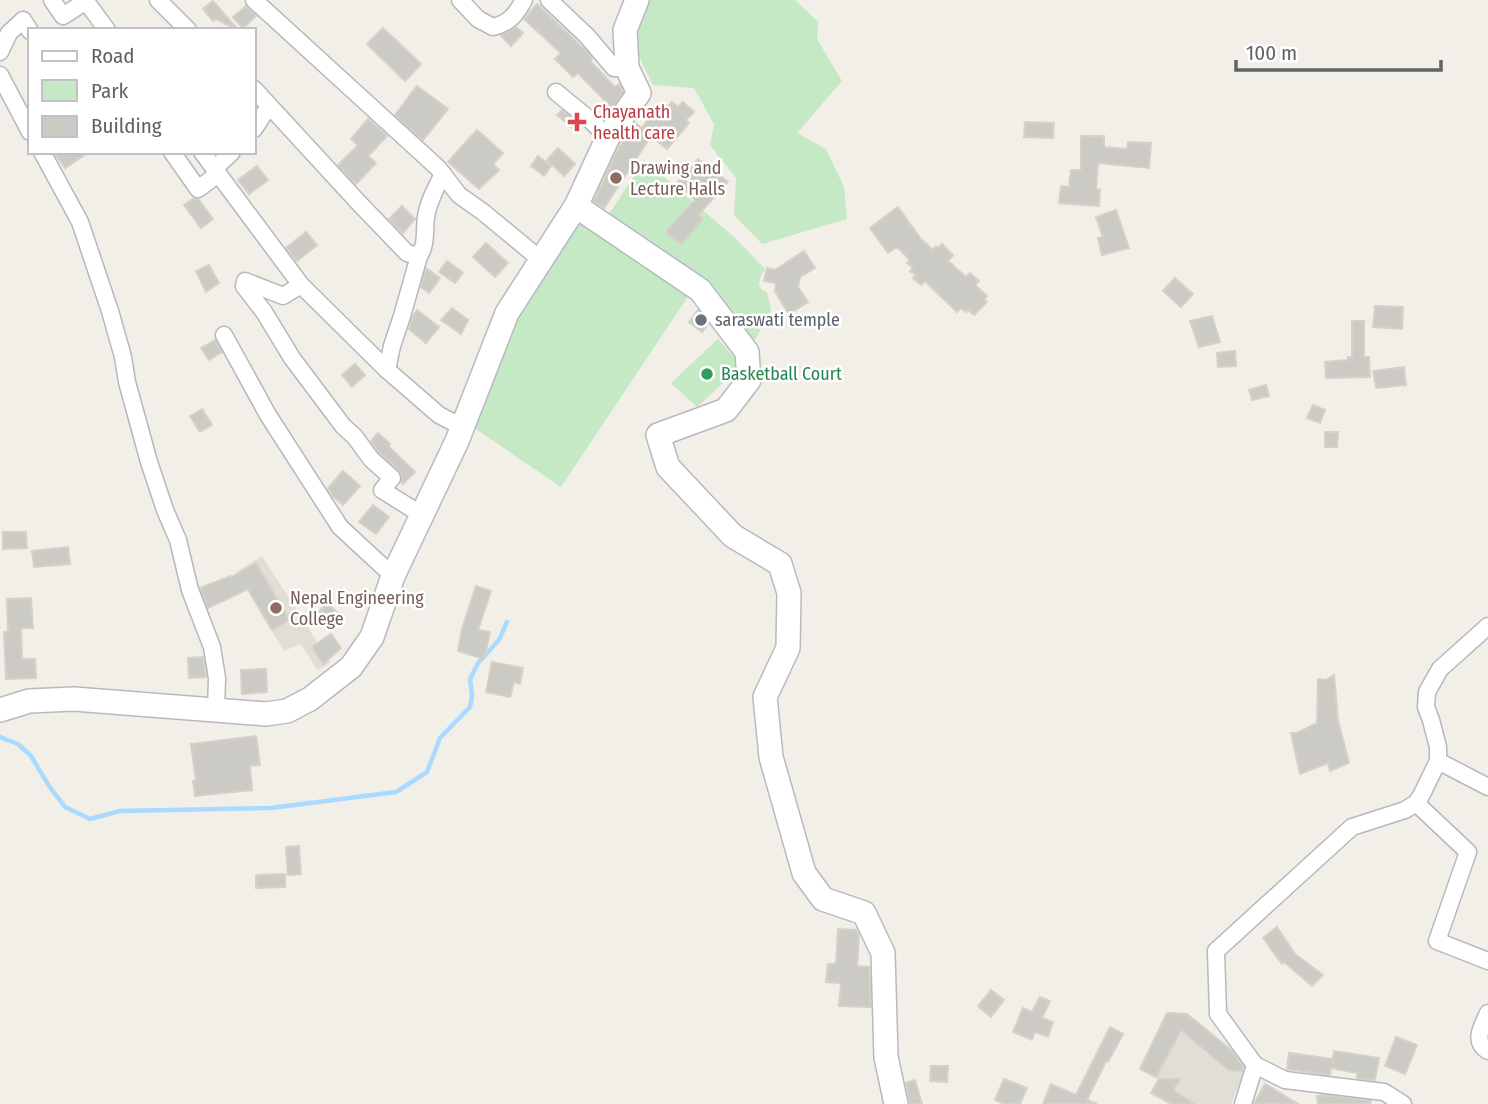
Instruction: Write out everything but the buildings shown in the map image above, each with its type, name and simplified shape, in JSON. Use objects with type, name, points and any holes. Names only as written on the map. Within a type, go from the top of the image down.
[{"type":"street","points":[[52,0],[64,16],[85,0],[106,28]]},
{"type":"street","points":[[158,0],[186,28]]},
{"type":"street","points":[[254,0],[443,174],[459,195],[541,260]]},
{"type":"street","points":[[460,0],[478,19],[493,27],[504,24],[515,15],[524,0]]},
{"type":"street","points":[[549,0],[587,36],[614,68],[627,68]]},
{"type":"street","points":[[2,707],[29,701],[74,699],[266,714],[287,711],[310,698],[351,667],[372,637],[393,576],[462,427],[507,313],[576,206],[608,137],[639,93],[627,68],[625,30],[637,0]]},
{"type":"street","points":[[0,52],[9,33],[23,20],[28,28]]},
{"type":"street","points":[[0,75],[28,128]]},
{"type":"street","points":[[256,91],[383,229],[407,253],[419,256]]},
{"type":"street","points":[[555,92],[608,137]]},
{"type":"street","points":[[256,126],[270,106]]},
{"type":"street","points":[[43,154],[80,222],[110,312],[149,462],[178,540],[190,590],[212,647],[217,678],[216,710]]},
{"type":"street","points":[[173,154],[198,189],[230,154]]},
{"type":"street","points":[[203,154],[301,285],[387,370],[439,415],[462,427]]},
{"type":"street","points":[[387,370],[419,256],[424,249],[426,216],[443,174]]},
{"type":"street","points":[[576,206],[700,290],[747,352],[749,380],[726,410],[658,435],[667,467],[733,536],[780,565],[789,593],[788,648],[765,697],[771,757],[804,873],[823,899],[864,913],[883,953],[886,1057],[896,1104]]},
{"type":"street","points":[[301,285],[283,296],[245,281],[244,286],[264,312],[292,358],[343,426],[371,459],[392,478],[382,490],[422,515]]},
{"type":"street","points":[[224,335],[268,415],[340,527],[393,576]]},
{"type":"street","points":[[1403,1104],[1384,1092],[1285,1080],[1255,1065],[1218,1014],[1216,951],[1352,827],[1405,810],[1416,803],[1438,761],[1432,720],[1426,707],[1427,692],[1440,669],[1488,626]]},
{"type":"street","points":[[1438,761],[1488,787]]},
{"type":"street","points":[[1416,803],[1468,852],[1437,941],[1488,961]]},
{"type":"street","points":[[1488,1013],[1479,1033],[1479,1043],[1488,1051]]},
{"type":"street","points":[[1243,1104],[1255,1065]]},
{"type":"shaded area","name":"Nepal Engineering College","points":[[262,556],[330,663],[317,670],[301,644],[284,651],[236,572]]},
{"type":"shaded area","points":[[1167,1013],[1191,1017],[1251,1066],[1241,1079],[1231,1104],[1167,1104],[1151,1093],[1158,1078],[1140,1069]]},
{"type":"green space","points":[[640,0],[795,0],[818,22],[817,39],[842,81],[797,133],[826,149],[844,187],[847,219],[762,244],[734,215],[736,178],[710,145],[714,124],[694,88],[653,85],[631,40]]},
{"type":"green space","points":[[644,160],[734,237],[765,269],[759,285],[767,292],[771,311],[755,340],[606,219]]},
{"type":"green space","points":[[581,216],[691,292],[561,487],[470,425],[532,281]]},
{"type":"green space","name":"Basketball Court","points":[[718,339],[742,365],[697,407],[671,383]]},
{"type":"waterway","points":[[0,737],[18,744],[31,756],[65,807],[90,819],[120,811],[271,808],[396,792],[427,772],[440,738],[470,707],[470,679],[478,663],[499,640],[507,622]]},
{"type":"place","name":"Chayanath health care","points":[[577,122]]},
{"type":"place","name":"Drawing and Lecture Halls","points":[[616,178]]},
{"type":"place","name":"saraswati temple","points":[[701,320]]},
{"type":"place","name":"Basketball Court","points":[[707,374]]},
{"type":"place","name":"Nepal Engineering College","points":[[276,608]]}]
